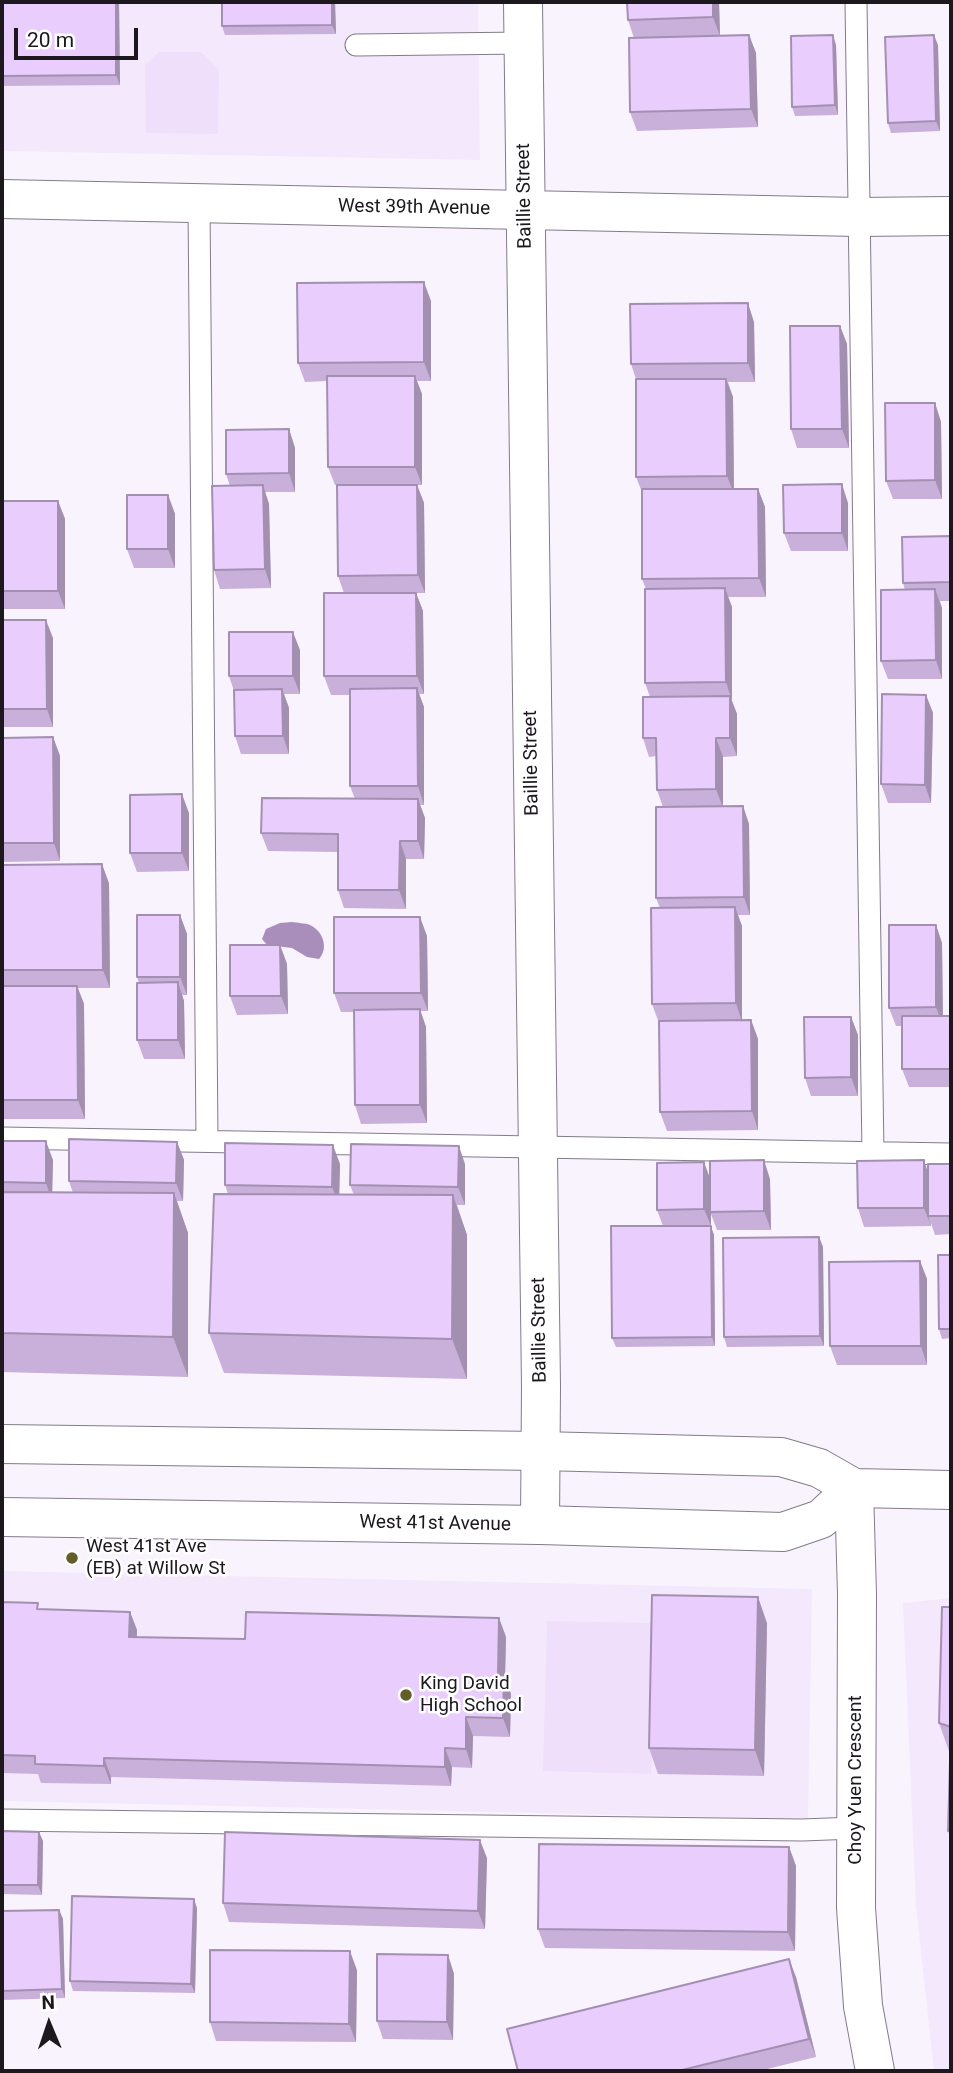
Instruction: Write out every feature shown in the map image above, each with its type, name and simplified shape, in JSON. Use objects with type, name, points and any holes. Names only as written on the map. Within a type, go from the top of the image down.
[{"type":"street","name":"Baillie Street","points":[[523,2],[540,1525]]},
{"type":"street","name":"West 39th Avenue","points":[[2,199],[858,217],[951,216]]},
{"type":"street","points":[[2,1444],[780,1457],[819,1468],[854,1488],[951,1490]]},
{"type":"street","name":"West 41st Avenue","points":[[2,1517],[540,1525],[783,1532],[821,1519],[854,1488]]},
{"type":"street","name":"Choy Yuen Crescent","points":[[854,1488],[857,1595],[856,1908],[863,2006],[875,2071]]},
{"type":"lane","points":[[856,2],[873,1153]]},
{"type":"lane","points":[[356,44],[524,44]]},
{"type":"lane","points":[[199,204],[207,1141]]},
{"type":"lane","points":[[2,1138],[951,1154]]},
{"type":"lane","points":[[2,1820],[802,1830],[855,1828]]},
{"type":"shaded area","points":[[2,2],[478,2],[480,160],[2,151]]},
{"type":"shaded area","points":[[159,52],[201,52],[219,70],[218,134],[146,133],[145,65]]},
{"type":"shaded area","points":[[280,923],[310,925],[321,935],[324,950],[319,959],[307,957],[292,948],[267,945],[262,939],[266,929]]},
{"type":"shaded area","name":"King David High School","points":[[2,1571],[812,1589],[808,1819],[2,1801]]},
{"type":"shaded area","points":[[951,1598],[951,2071],[934,2071],[916,1906],[903,1603]]},
{"type":"shaded area","points":[[547,1621],[654,1623],[651,1774],[543,1771]]},
{"type":"building","points":[[2,2],[116,2],[116,75],[2,76]]},
{"type":"building","points":[[222,2],[332,2],[332,25],[222,26]]},
{"type":"building","points":[[627,2],[713,2],[713,17],[628,20]]},
{"type":"building","points":[[749,35],[751,109],[630,112],[629,38]]},
{"type":"building","points":[[833,35],[835,105],[792,107],[791,36]]},
{"type":"building","points":[[934,35],[936,121],[888,123],[885,37]]},
{"type":"building","points":[[424,282],[424,362],[298,363],[297,283]]},
{"type":"building","points":[[748,303],[748,363],[631,364],[630,304]]},
{"type":"building","points":[[790,326],[840,326],[842,429],[791,429]]},
{"type":"building","points":[[327,376],[415,376],[415,467],[328,467]]},
{"type":"building","points":[[636,379],[726,379],[727,476],[636,477]]},
{"type":"building","points":[[885,403],[935,403],[935,480],[886,481]]},
{"type":"building","points":[[289,429],[289,473],[226,474],[226,430]]},
{"type":"building","points":[[842,484],[842,533],[784,533],[783,485]]},
{"type":"building","points":[[263,485],[265,569],[214,570],[212,486]]},
{"type":"building","points":[[337,485],[417,485],[418,575],[338,576]]},
{"type":"building","points":[[642,489],[758,489],[759,578],[642,579]]},
{"type":"building","points":[[127,495],[168,495],[168,549],[127,549]]},
{"type":"building","points":[[2,501],[58,501],[58,591],[2,591]]},
{"type":"building","points":[[951,536],[951,582],[903,583],[902,537]]},
{"type":"building","points":[[725,588],[726,682],[645,683],[645,589]]},
{"type":"building","points":[[935,589],[936,660],[881,661],[881,590]]},
{"type":"building","points":[[324,593],[416,593],[417,676],[324,676]]},
{"type":"building","points":[[2,620],[46,620],[47,709],[2,709]]},
{"type":"building","points":[[229,632],[293,632],[293,676],[229,676]]},
{"type":"building","points":[[417,688],[418,786],[350,786],[350,689]]},
{"type":"building","points":[[282,689],[283,736],[235,736],[234,690]]},
{"type":"building","points":[[882,694],[926,695],[925,785],[881,784]]},
{"type":"building","points":[[730,696],[730,738],[716,738],[716,789],[657,790],[656,738],[643,738],[643,697]]},
{"type":"building","points":[[53,737],[54,843],[2,843],[2,738]]},
{"type":"building","points":[[182,794],[182,853],[130,853],[130,795]]},
{"type":"building","points":[[262,798],[418,799],[418,841],[400,841],[399,890],[338,890],[338,834],[261,833]]},
{"type":"building","points":[[743,806],[744,897],[656,898],[656,807]]},
{"type":"building","points":[[102,864],[103,970],[2,970],[2,865]]},
{"type":"building","points":[[735,907],[736,1003],[652,1004],[651,908]]},
{"type":"building","points":[[137,915],[180,915],[180,977],[137,977]]},
{"type":"building","points":[[334,917],[420,917],[421,993],[334,993]]},
{"type":"building","points":[[889,925],[936,925],[936,1007],[889,1008]]},
{"type":"building","points":[[230,945],[280,945],[281,996],[230,996]]},
{"type":"building","points":[[178,982],[178,1040],[137,1040],[137,983]]},
{"type":"building","points":[[2,986],[77,986],[78,1100],[2,1100]]},
{"type":"building","points":[[420,1009],[420,1105],[355,1105],[354,1010]]},
{"type":"building","points":[[902,1016],[951,1016],[951,1069],[902,1069]]},
{"type":"building","points":[[804,1017],[851,1017],[851,1077],[805,1078]]},
{"type":"building","points":[[751,1020],[752,1111],[660,1112],[659,1021]]},
{"type":"building","points":[[69,1139],[177,1142],[176,1183],[69,1181]]},
{"type":"building","points":[[2,1141],[46,1141],[46,1183],[2,1182]]},
{"type":"building","points":[[225,1143],[333,1145],[332,1187],[225,1185]]},
{"type":"building","points":[[351,1144],[459,1146],[458,1187],[350,1185]]},
{"type":"building","points":[[764,1160],[764,1211],[710,1212],[710,1161]]},
{"type":"building","points":[[924,1160],[924,1208],[858,1208],[857,1161]]},
{"type":"building","points":[[704,1162],[704,1209],[657,1210],[657,1163]]},
{"type":"building","points":[[928,1164],[951,1164],[951,1216],[928,1216]]},
{"type":"building","points":[[2,1192],[174,1193],[173,1337],[2,1333]]},
{"type":"building","points":[[214,1194],[453,1195],[452,1339],[209,1333]]},
{"type":"building","points":[[611,1226],[711,1226],[712,1337],[612,1338]]},
{"type":"building","points":[[819,1237],[820,1336],[724,1337],[723,1238]]},
{"type":"building","points":[[938,1255],[951,1255],[951,1329],[939,1329]]},
{"type":"building","points":[[920,1261],[921,1346],[830,1346],[829,1262]]},
{"type":"building","points":[[652,1595],[758,1597],[755,1750],[649,1748]]},
{"type":"building","points":[[2,1602],[38,1603],[37,1609],[130,1612],[129,1637],[245,1639],[246,1612],[499,1618],[498,1675],[504,1675],[503,1718],[466,1717],[466,1749],[445,1748],[445,1767],[104,1758],[104,1766],[35,1764],[35,1756],[2,1755]]},
{"type":"building","points":[[942,1607],[951,1607],[951,1727],[939,1723]]},
{"type":"building","points":[[951,1727],[951,1831],[948,1831]]},
{"type":"building","points":[[2,1831],[39,1832],[38,1885],[2,1885]]},
{"type":"building","points":[[225,1832],[480,1840],[478,1911],[223,1903]]},
{"type":"building","points":[[539,1844],[789,1847],[788,1932],[538,1929]]},
{"type":"building","points":[[72,1896],[194,1899],[191,1984],[70,1981]]},
{"type":"building","points":[[59,1910],[62,1989],[2,1991],[2,1911]]},
{"type":"building","points":[[210,1950],[350,1951],[349,2024],[210,2022]]},
{"type":"building","points":[[377,1954],[448,1955],[447,2022],[377,2021]]},
{"type":"building","points":[[789,1959],[809,2039],[678,2071],[518,2071],[507,2029]]},
{"type":"place","name":"West 41st Ave (EB) at Willow St","points":[[72,1558]]},
{"type":"place","name":"King David High School","points":[[406,1695]]}]
